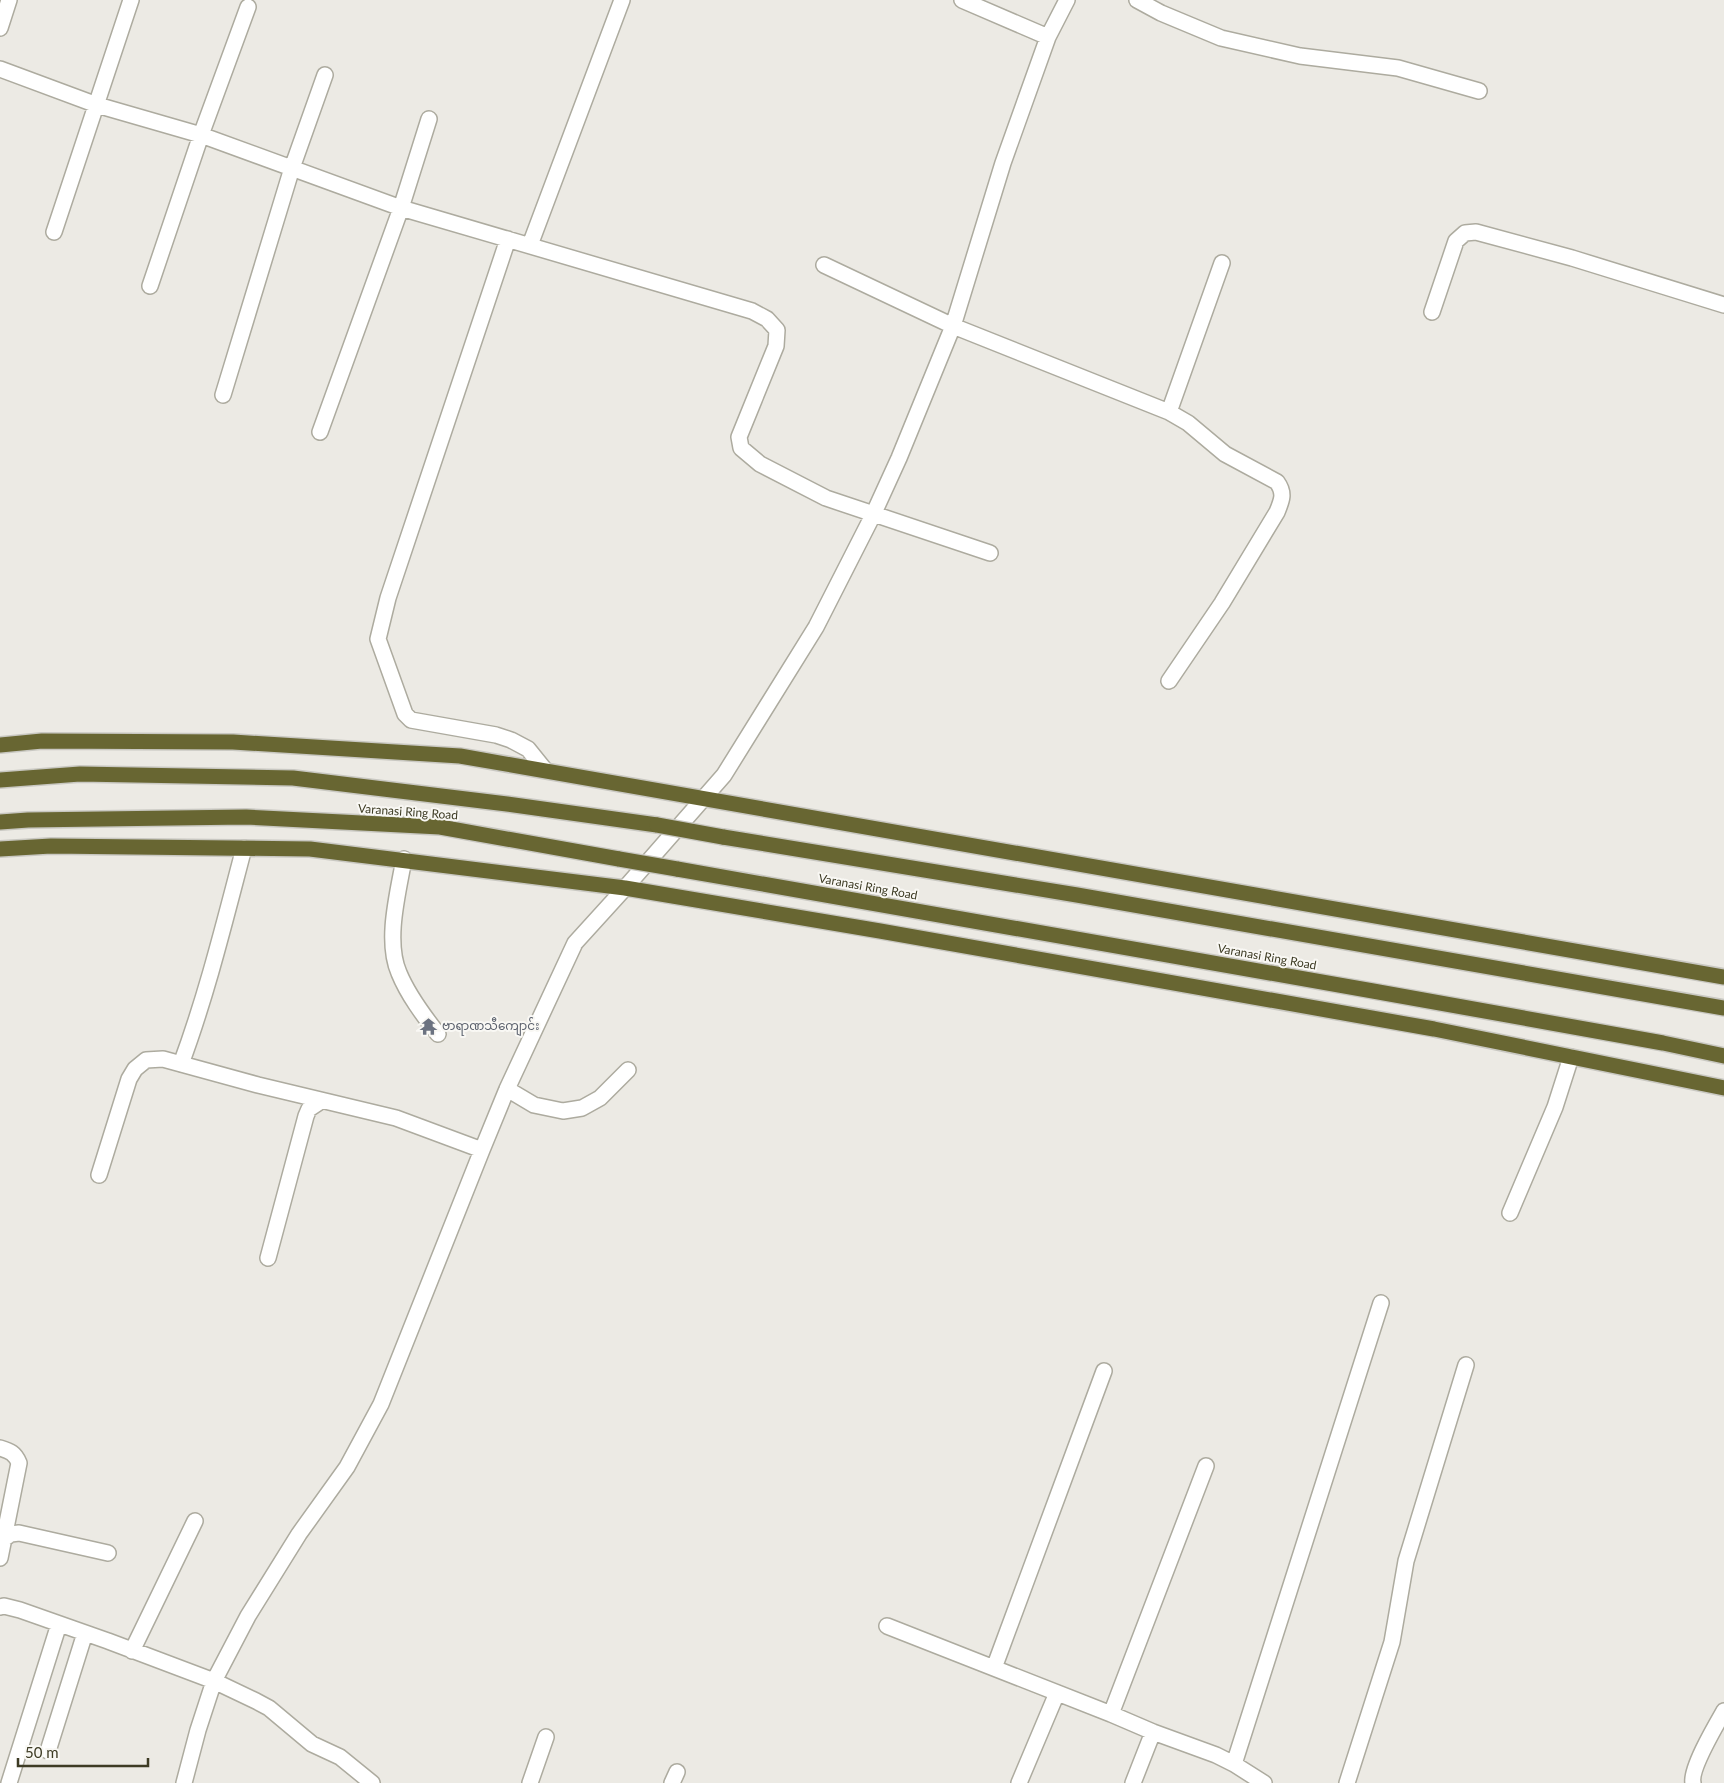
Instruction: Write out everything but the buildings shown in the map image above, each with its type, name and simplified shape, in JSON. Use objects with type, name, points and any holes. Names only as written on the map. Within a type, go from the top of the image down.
[{"type":"highway","points":[[0,744],[42,741],[233,742],[460,756],[1724,976]]},
{"type":"highway","name":"Varanasi Ring Road","points":[[0,780],[80,774],[293,778],[507,804],[657,825],[1077,895],[1724,1008]]},
{"type":"highway","name":"Varanasi Ring Road","points":[[0,822],[246,817],[440,827],[1364,989],[1663,1043],[1724,1056]]},
{"type":"highway","points":[[0,849],[51,846],[310,849],[404,859],[625,888],[1434,1029],[1724,1088]]},
{"type":"street","points":[[0,28],[10,0]]},
{"type":"street","points":[[54,232],[131,0]]},
{"type":"street","points":[[530,245],[622,0]]},
{"type":"street","points":[[962,0],[1048,37]]},
{"type":"street","points":[[184,1783],[198,1730],[214,1682],[248,1616],[299,1534],[347,1466],[380,1404],[482,1150],[575,943],[724,775],[816,627],[873,515],[899,458],[953,326],[1003,163],[1048,37],[1067,0]]},
{"type":"street","points":[[1137,0],[1161,13],[1220,38],[1300,56],[1398,68],[1479,91]]},
{"type":"street","points":[[150,286],[201,135],[248,7]]},
{"type":"street","points":[[0,69],[97,106],[201,135],[401,208],[744,308],[767,319],[777,330],[776,346],[739,437],[741,448],[760,464],[826,498],[990,553]]},
{"type":"street","points":[[224,396],[292,168],[325,74]]},
{"type":"street","points":[[320,432],[401,208],[429,119]]},
{"type":"street","points":[[1432,312],[1456,241],[1465,233],[1476,232],[1572,258],[1724,305]]},
{"type":"street","points":[[508,239],[388,598],[378,639],[405,714],[411,720],[496,735],[512,740],[528,749],[545,770]]},
{"type":"street","points":[[1169,412],[1222,263]]},
{"type":"street","points":[[824,265],[953,326],[1169,412],[1188,423],[1225,454],[1277,482],[1281,488],[1283,498],[1276,512],[1222,603],[1169,681]]},
{"type":"street","points":[[181,1064],[194,1029],[209,978],[244,848]]},
{"type":"street","points":[[404,859],[394,924],[394,956],[398,972],[407,988],[421,1012],[438,1034]]},
{"type":"street","points":[[1510,1212],[1555,1107],[1571,1057]]},
{"type":"street","points":[[99,1175],[130,1079],[135,1069],[146,1060],[163,1059],[258,1085],[396,1118],[482,1150]]},
{"type":"street","points":[[508,1089],[534,1105],[563,1111],[582,1108],[600,1098],[628,1070]]},
{"type":"street","points":[[268,1258],[306,1116],[309,1109],[321,1100]]},
{"type":"street","points":[[1234,1764],[1381,1303]]},
{"type":"street","points":[[1347,1783],[1392,1642],[1406,1561],[1466,1365]]},
{"type":"street","points":[[994,1668],[1104,1371]]},
{"type":"street","points":[[0,1448],[10,1450],[19,1463],[2,1540],[0,1558]]},
{"type":"street","points":[[1111,1714],[1206,1466]]},
{"type":"street","points":[[132,1650],[195,1521]]},
{"type":"street","points":[[2,1540],[12,1534],[19,1533],[108,1553]]},
{"type":"street","points":[[0,1607],[4,1606],[20,1610],[132,1650],[214,1682],[269,1708],[312,1744],[340,1757],[372,1783]]},
{"type":"street","points":[[9,1783],[59,1624]]},
{"type":"street","points":[[887,1626],[1153,1732],[1216,1755],[1264,1783]]},
{"type":"street","points":[[48,1751],[85,1633]]},
{"type":"street","points":[[1020,1783],[1057,1693]]},
{"type":"street","points":[[1693,1783],[1692,1777],[1697,1764],[1724,1711]]},
{"type":"street","points":[[1133,1783],[1153,1732]]},
{"type":"street","points":[[530,1783],[546,1737]]},
{"type":"place","name":"ဗာရာဏသီကျောင်း","points":[[428,1026]]}]
